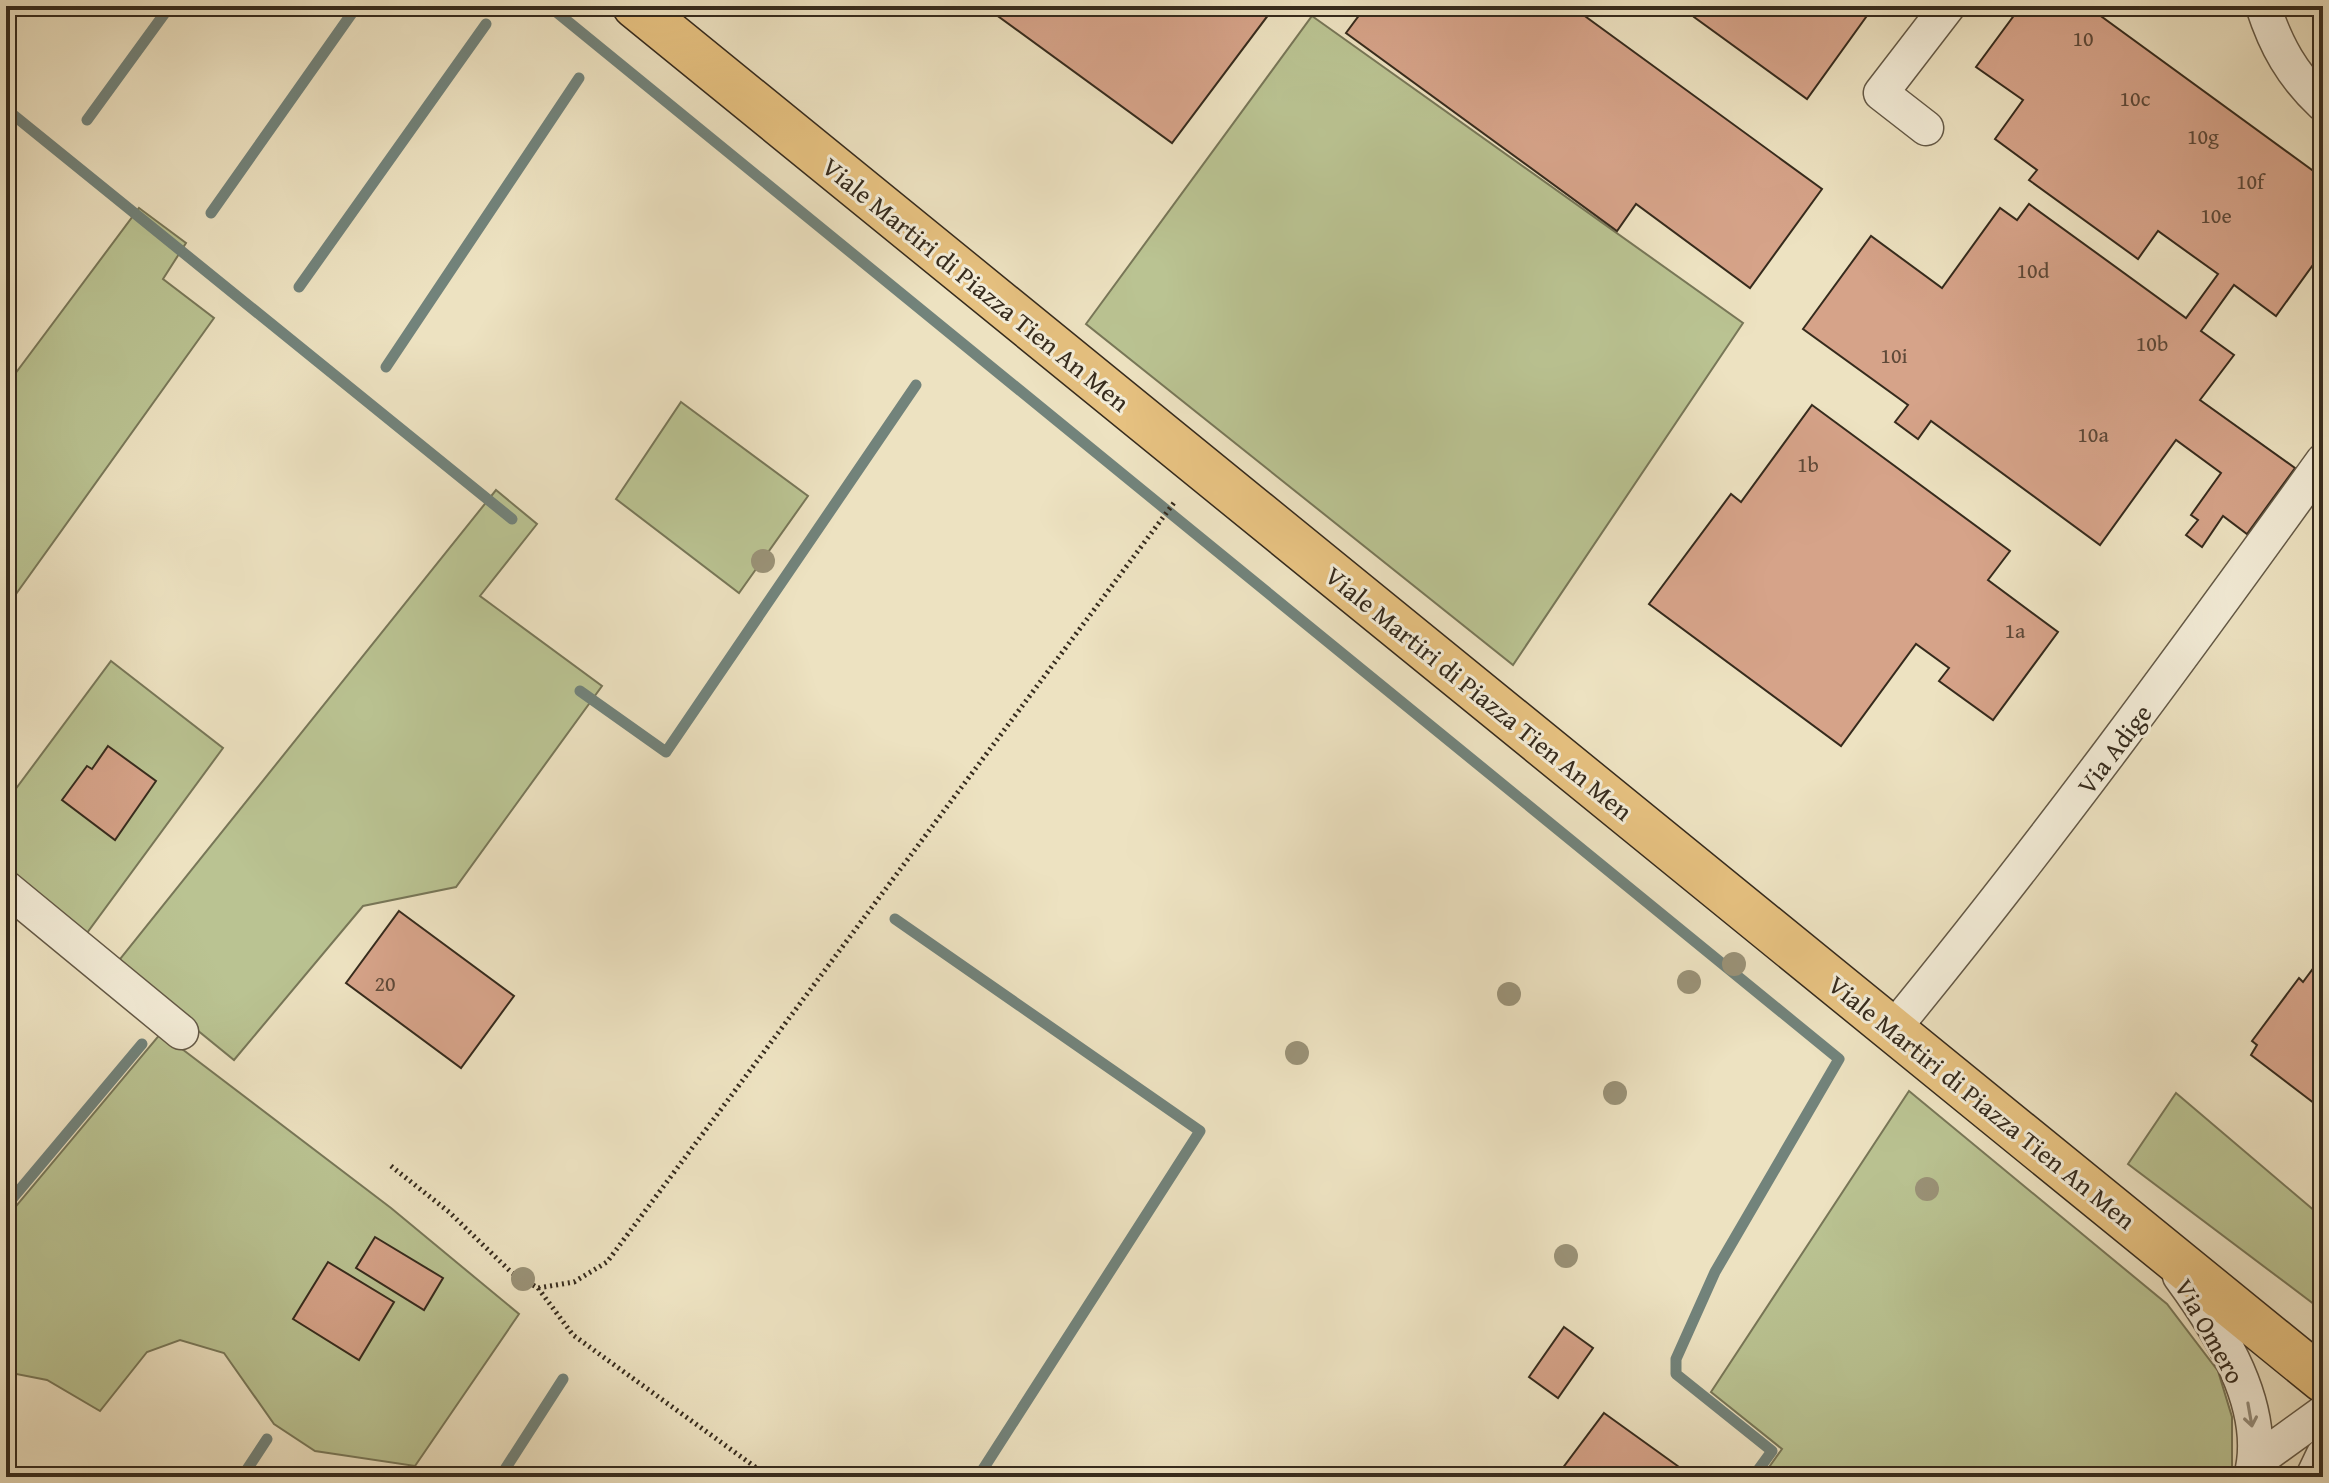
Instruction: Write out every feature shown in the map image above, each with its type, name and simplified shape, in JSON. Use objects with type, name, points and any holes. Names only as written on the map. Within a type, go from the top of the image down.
[{"type":"main road","name":"Viale Martiri di Piazza Tien An Men","points":[[635,6],[2323,1380]]},
{"type":"street","points":[[1926,128],[1881,93],[1948,6]]},
{"type":"street","points":[[2263,6],[2274,40],[2294,76],[2323,104]]},
{"type":"street","name":"Via Adige","points":[[1893,1029],[2008,889],[2115,749],[2323,461]]},
{"type":"street","points":[[6,888],[181,1032]]},
{"type":"street","name":"Via Omero","points":[[2161,1249],[2198,1300],[2226,1348],[2246,1397],[2252,1470]]},
{"type":"street","name":"Via Omero","points":[[2252,1470],[2323,1413]]},
{"type":"street","points":[[2313,1477],[2323,1456]]},
{"type":"path","points":[[538,1288],[574,1282],[607,1262],[1201,467]]},
{"type":"path","points":[[391,1166],[449,1212],[512,1273],[538,1288],[573,1335],[769,1477]]},
{"type":"green space","points":[[1312,16],[1743,323],[1513,665],[1086,324]]},
{"type":"green space","points":[[139,208],[186,243],[163,279],[214,318],[6,608],[6,386]]},
{"type":"green space","points":[[681,402],[808,496],[739,593],[616,499]]},
{"type":"green space","points":[[496,490],[537,524],[480,596],[602,686],[456,887],[363,906],[234,1060],[116,964]]},
{"type":"green space","points":[[111,661],[223,748],[84,937],[6,872],[6,802]]},
{"type":"green space","points":[[161,1033],[391,1208],[519,1314],[415,1466],[315,1451],[274,1424],[224,1353],[180,1340],[147,1352],[100,1411],[47,1380],[6,1372],[6,1218]]},
{"type":"green space","points":[[1909,1091],[2167,1304],[2218,1371],[2232,1417],[2232,1466],[2228,1477],[1762,1477],[1782,1449],[1711,1392]]},
{"type":"green space","points":[[2176,1093],[2323,1218],[2323,1311],[2128,1164]]},
{"type":"building","points":[[984,6],[1275,6],[1172,143]]},
{"type":"building","points":[[1366,6],[1571,6],[1822,189],[1750,288],[1636,204],[1617,231],[1346,33]]},
{"type":"building","points":[[1701,6],[1874,6],[1807,99],[1694,17]]},
{"type":"building","points":[[2021,6],[2087,6],[2323,178],[2323,251],[2276,316],[2234,285],[2201,331],[2234,355],[2200,400],[2295,468],[2247,534],[2223,516],[2202,547],[2186,535],[2198,520],[2191,515],[2221,473],[2176,440],[2100,545],[1931,421],[1918,439],[1895,422],[1908,405],[1803,329],[1871,236],[1942,288],[2000,208],[2017,220],[2029,204],[2186,318],[2218,274],[2158,231],[2138,259],[2029,180],[2037,170],[1995,139],[2023,100],[1976,67]]},
{"type":"building","points":[[1812,405],[2010,551],[1988,580],[2058,632],[1993,720],[1939,681],[1949,668],[1916,644],[1841,746],[1649,604],[1731,494],[1741,502]]},
{"type":"building","points":[[108,746],[156,781],[115,840],[62,800],[87,766],[92,769]]},
{"type":"building","points":[[399,911],[514,996],[461,1068],[346,983]]},
{"type":"building","points":[[2323,955],[2323,1110],[2251,1055],[2257,1045],[2252,1041],[2299,978],[2303,982]]},
{"type":"building","points":[[375,1237],[443,1278],[424,1310],[356,1268]]},
{"type":"building","points":[[328,1262],[394,1302],[359,1360],[293,1319]]},
{"type":"building","points":[[1564,1327],[1593,1348],[1558,1398],[1529,1377]]},
{"type":"building","points":[[1604,1413],[1686,1472],[1692,1477],[1556,1477]]},
{"type":"waterway","points":[[87,120],[170,6]]},
{"type":"waterway","points":[[211,213],[357,6]]},
{"type":"waterway","points":[[549,6],[1839,1059],[1715,1272],[1676,1359],[1676,1374],[1772,1451],[1753,1477]]},
{"type":"waterway","points":[[299,287],[486,24]]},
{"type":"waterway","points":[[386,367],[579,78]]},
{"type":"waterway","points":[[6,109],[512,519]]},
{"type":"waterway","points":[[580,691],[666,752],[916,385]]},
{"type":"waterway","points":[[895,919],[1200,1131],[978,1477]]},
{"type":"waterway","points":[[6,1206],[142,1044]]},
{"type":"waterway","points":[[500,1477],[563,1379]]},
{"type":"waterway","points":[[242,1477],[267,1439]]}]
